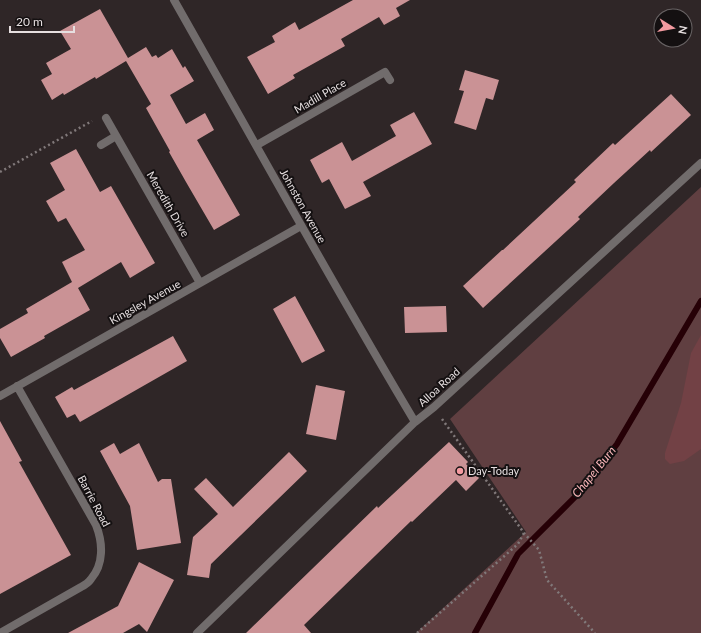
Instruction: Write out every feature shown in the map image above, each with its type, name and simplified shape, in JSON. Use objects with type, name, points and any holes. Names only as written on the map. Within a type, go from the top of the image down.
[{"type":"street","name":"Johnston Avenue","points":[[174,0],[257,145],[301,226],[415,422]]},
{"type":"street","name":"Madill Place","points":[[257,145],[385,72],[390,80]]},
{"type":"street","name":"Meredith Drive","points":[[106,118],[200,283]]},
{"type":"street","points":[[101,145],[116,136]]},
{"type":"street","name":"Alloa Road","points":[[197,633],[415,422],[434,407],[701,162]]},
{"type":"street","name":"Kingsley Avenue","points":[[0,396],[301,226]]},
{"type":"street","name":"Barrie Road","points":[[0,633],[82,587],[91,580],[98,566],[102,552],[100,537],[96,525],[17,386]]},
{"type":"path","points":[[0,172],[95,120],[106,118]]},
{"type":"path","points":[[434,407],[524,533],[539,550],[547,580],[595,633]]},
{"type":"path","points":[[417,633],[518,544],[524,533]]},
{"type":"shaded area","points":[[701,187],[701,633],[416,633],[526,532],[450,419]]},
{"type":"shaded area","points":[[701,335],[701,449],[684,461],[670,464],[665,459],[665,453],[681,403],[691,353]]},
{"type":"building","points":[[353,0],[410,0],[396,8],[400,16],[384,25],[379,17],[341,39],[345,46],[293,75],[295,78],[268,94],[247,57],[275,42],[272,36],[295,22],[299,30]]},
{"type":"building","points":[[100,9],[128,58],[146,47],[152,57],[156,55],[158,58],[172,49],[183,68],[185,66],[194,81],[170,95],[186,124],[205,113],[214,130],[197,140],[240,215],[214,230],[169,152],[170,151],[146,108],[151,104],[126,61],[96,79],[95,77],[64,95],[63,93],[52,100],[41,80],[52,74],[46,63],[71,49],[60,31]]},
{"type":"building","points":[[465,70],[499,80],[493,100],[486,98],[476,130],[454,123],[464,91],[459,90]]},
{"type":"building","points":[[671,94],[691,115],[651,152],[650,150],[614,183],[578,217],[580,219],[483,308],[463,286],[576,182],[574,180],[613,143],[615,145]]},
{"type":"building","points":[[414,112],[432,144],[363,182],[371,196],[345,209],[329,179],[322,183],[310,160],[342,142],[352,161],[396,136],[390,125]]},
{"type":"building","points":[[76,149],[100,192],[111,186],[155,263],[130,278],[121,262],[78,288],[90,310],[11,357],[0,338],[0,329],[28,313],[26,309],[72,282],[62,262],[85,250],[66,218],[58,222],[46,201],[65,190],[50,163]]},
{"type":"building","points":[[295,296],[325,351],[302,363],[273,309]]},
{"type":"building","points":[[446,306],[447,332],[405,333],[404,307]]},
{"type":"building","points":[[173,336],[187,361],[80,422],[75,414],[67,418],[55,397],[72,387],[74,390]]},
{"type":"building","points":[[316,385],[345,391],[336,440],[306,434]]},
{"type":"building","points":[[0,421],[22,461],[19,462],[71,555],[0,594]]},
{"type":"building","points":[[449,442],[468,462],[466,464],[479,478],[466,491],[456,480],[412,522],[411,521],[304,625],[311,633],[246,633],[377,506],[378,508]]},
{"type":"building","points":[[114,443],[120,454],[139,443],[158,482],[162,479],[171,479],[181,543],[137,550],[130,506],[100,451]]},
{"type":"building","points":[[289,452],[307,471],[211,564],[209,578],[187,575],[193,537],[218,514],[194,489],[206,478],[233,507]]},
{"type":"building","points":[[139,562],[174,580],[147,632],[139,624],[123,633],[68,633],[118,606]]},
{"type":"waterway","name":"Chapel Burn","points":[[475,633],[518,554],[583,489],[617,444],[701,301]]},
{"type":"place","name":"Day-Today","points":[[460,471]]}]
